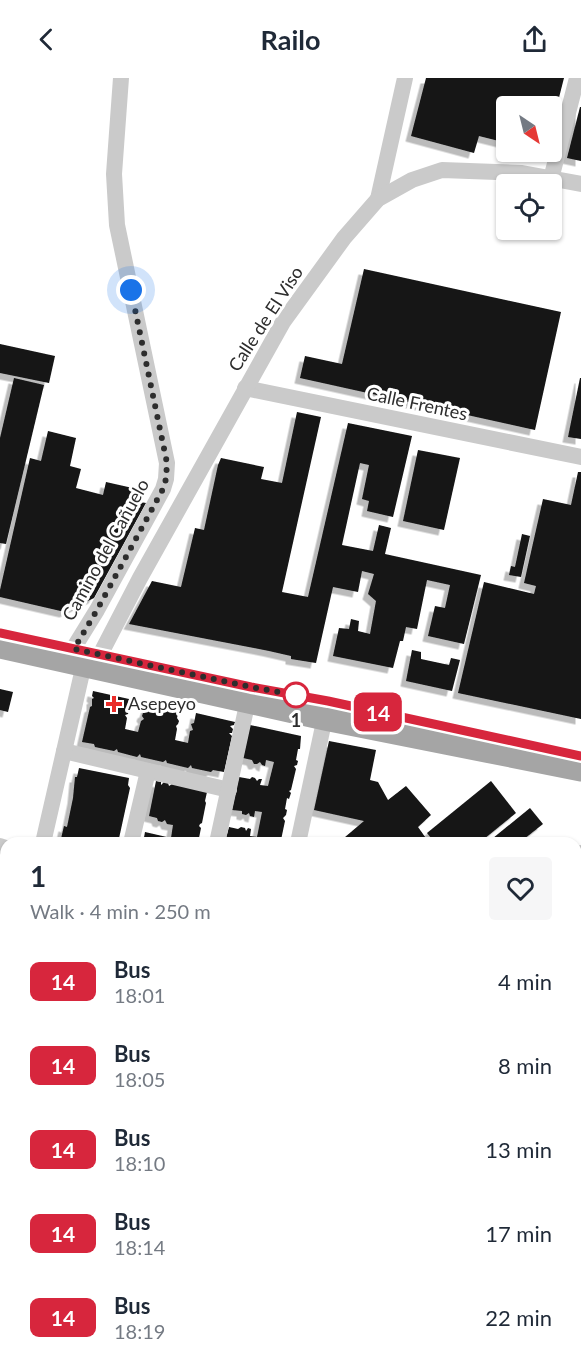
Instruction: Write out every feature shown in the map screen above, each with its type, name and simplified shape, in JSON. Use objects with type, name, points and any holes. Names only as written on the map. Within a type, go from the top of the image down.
[{"type":"main road","points":[[0,633],[248,700],[581,768]]},
{"type":"main road","points":[[0,645],[86,656],[337,703],[581,756]]},
{"type":"street","name":"Camino del Cañuelo","points":[[86,656],[97,610],[163,489],[167,463],[117,225],[114,174],[122,78]]},
{"type":"street","points":[[378,199],[405,78]]},
{"type":"street","points":[[552,174],[577,78]]},
{"type":"street","name":"Calle de El Viso","points":[[86,656],[140,578],[283,322],[344,238],[378,199],[412,180],[442,170],[528,174]]},
{"type":"street","name":"Calle de El Viso","points":[[562,180],[581,184]]},
{"type":"street","name":"Calle Frentes","points":[[245,388],[581,458]]},
{"type":"street","points":[[44,837],[86,656]]},
{"type":"street","points":[[218,837],[248,700]]},
{"type":"street","points":[[299,837],[324,717]]},
{"type":"street","points":[[64,751],[229,790]]},
{"type":"street","points":[[132,837],[148,771]]},
{"type":"building","points":[[426,78],[564,78],[559,96],[496,96],[496,140],[479,136],[474,153],[411,136]]},
{"type":"building","points":[[581,107],[581,161],[567,158]]},
{"type":"building","points":[[364,269],[561,312],[535,430],[300,378],[305,356],[342,364]]},
{"type":"building","points":[[0,344],[55,356],[49,383],[0,373]]},
{"type":"building","points":[[14,378],[44,385],[6,544],[0,543],[0,438]]},
{"type":"building","points":[[581,378],[581,439],[568,437]]},
{"type":"building","points":[[297,412],[321,417],[282,592],[308,597],[348,423],[412,436],[393,517],[367,511],[369,501],[362,499],[369,465],[360,463],[342,545],[373,551],[379,525],[391,528],[385,554],[481,575],[464,644],[428,636],[435,606],[445,608],[450,585],[427,580],[417,629],[406,627],[393,668],[333,656],[339,628],[349,629],[351,619],[359,621],[358,631],[370,634],[376,601],[368,594],[374,574],[362,571],[358,592],[333,587],[316,663],[291,659],[291,656],[269,651],[129,624],[152,581],[181,587],[195,528],[204,530],[221,458],[264,467],[261,479],[282,483]]},
{"type":"building","points":[[48,431],[76,438],[70,466],[81,469],[76,488],[103,495],[106,482],[137,489],[134,501],[146,503],[94,598],[65,612],[0,597],[30,458],[41,461]]},
{"type":"building","points":[[418,450],[460,458],[444,530],[403,521]]},
{"type":"building","points":[[578,472],[581,472],[581,719],[458,693],[484,582],[534,594],[536,586],[524,583],[543,499],[571,505]]},
{"type":"building","points":[[522,534],[530,536],[521,577],[509,575],[511,566],[515,567]]},
{"type":"building","points":[[412,650],[421,652],[421,659],[449,665],[451,658],[460,660],[452,691],[406,681]]},
{"type":"building","points":[[0,689],[13,692],[8,712],[0,710]]},
{"type":"building","points":[[93,691],[129,699],[128,714],[125,715],[127,718],[125,729],[138,732],[148,703],[179,710],[175,740],[188,743],[190,731],[193,730],[191,724],[194,723],[196,713],[235,722],[230,726],[233,729],[232,733],[229,733],[232,736],[224,772],[192,768],[191,765],[188,768],[167,763],[166,760],[163,762],[141,757],[140,754],[137,757],[118,752],[117,749],[114,751],[82,742],[94,698]]},
{"type":"building","points":[[250,725],[301,736],[296,760],[298,761],[294,766],[296,769],[289,791],[291,793],[289,799],[287,798],[286,815],[283,818],[285,821],[282,837],[257,837],[262,812],[255,811],[254,817],[249,813],[246,815],[242,814],[242,811],[232,810],[239,777],[250,779],[252,777],[257,781],[262,779],[260,785],[268,786],[274,762],[266,760],[265,766],[260,762],[254,764],[252,760],[243,758]]},
{"type":"building","points":[[329,741],[376,750],[370,780],[378,782],[388,800],[406,786],[431,815],[418,827],[425,837],[345,837],[364,821],[314,810]]},
{"type":"building","points":[[79,768],[129,778],[130,788],[119,837],[61,837],[64,826],[67,827],[75,777],[77,777]]},
{"type":"building","points":[[156,781],[161,782],[161,785],[164,782],[169,786],[172,784],[207,792],[202,823],[199,826],[201,828],[199,837],[171,837],[173,825],[167,824],[165,820],[158,821],[157,818],[149,816]]},
{"type":"building","points":[[491,781],[516,813],[486,837],[430,837],[427,833]]},
{"type":"building","points":[[530,808],[543,824],[527,837],[494,837]]},
{"type":"building","points":[[229,827],[238,829],[241,827],[246,831],[248,828],[251,829],[250,836],[257,837],[226,837]]},
{"type":"building","points":[[145,832],[167,837],[144,837]]},
{"type":"bus line","name":"14","points":[[0,633],[581,756]]},
{"type":"place","name":"1","points":[[296,695]]},
{"type":"place","name":"Asepeyo","points":[[114,704]]},
{"type":"route","points":[[131,290],[167,463],[166,479],[163,489],[74,649],[296,695]]}]
